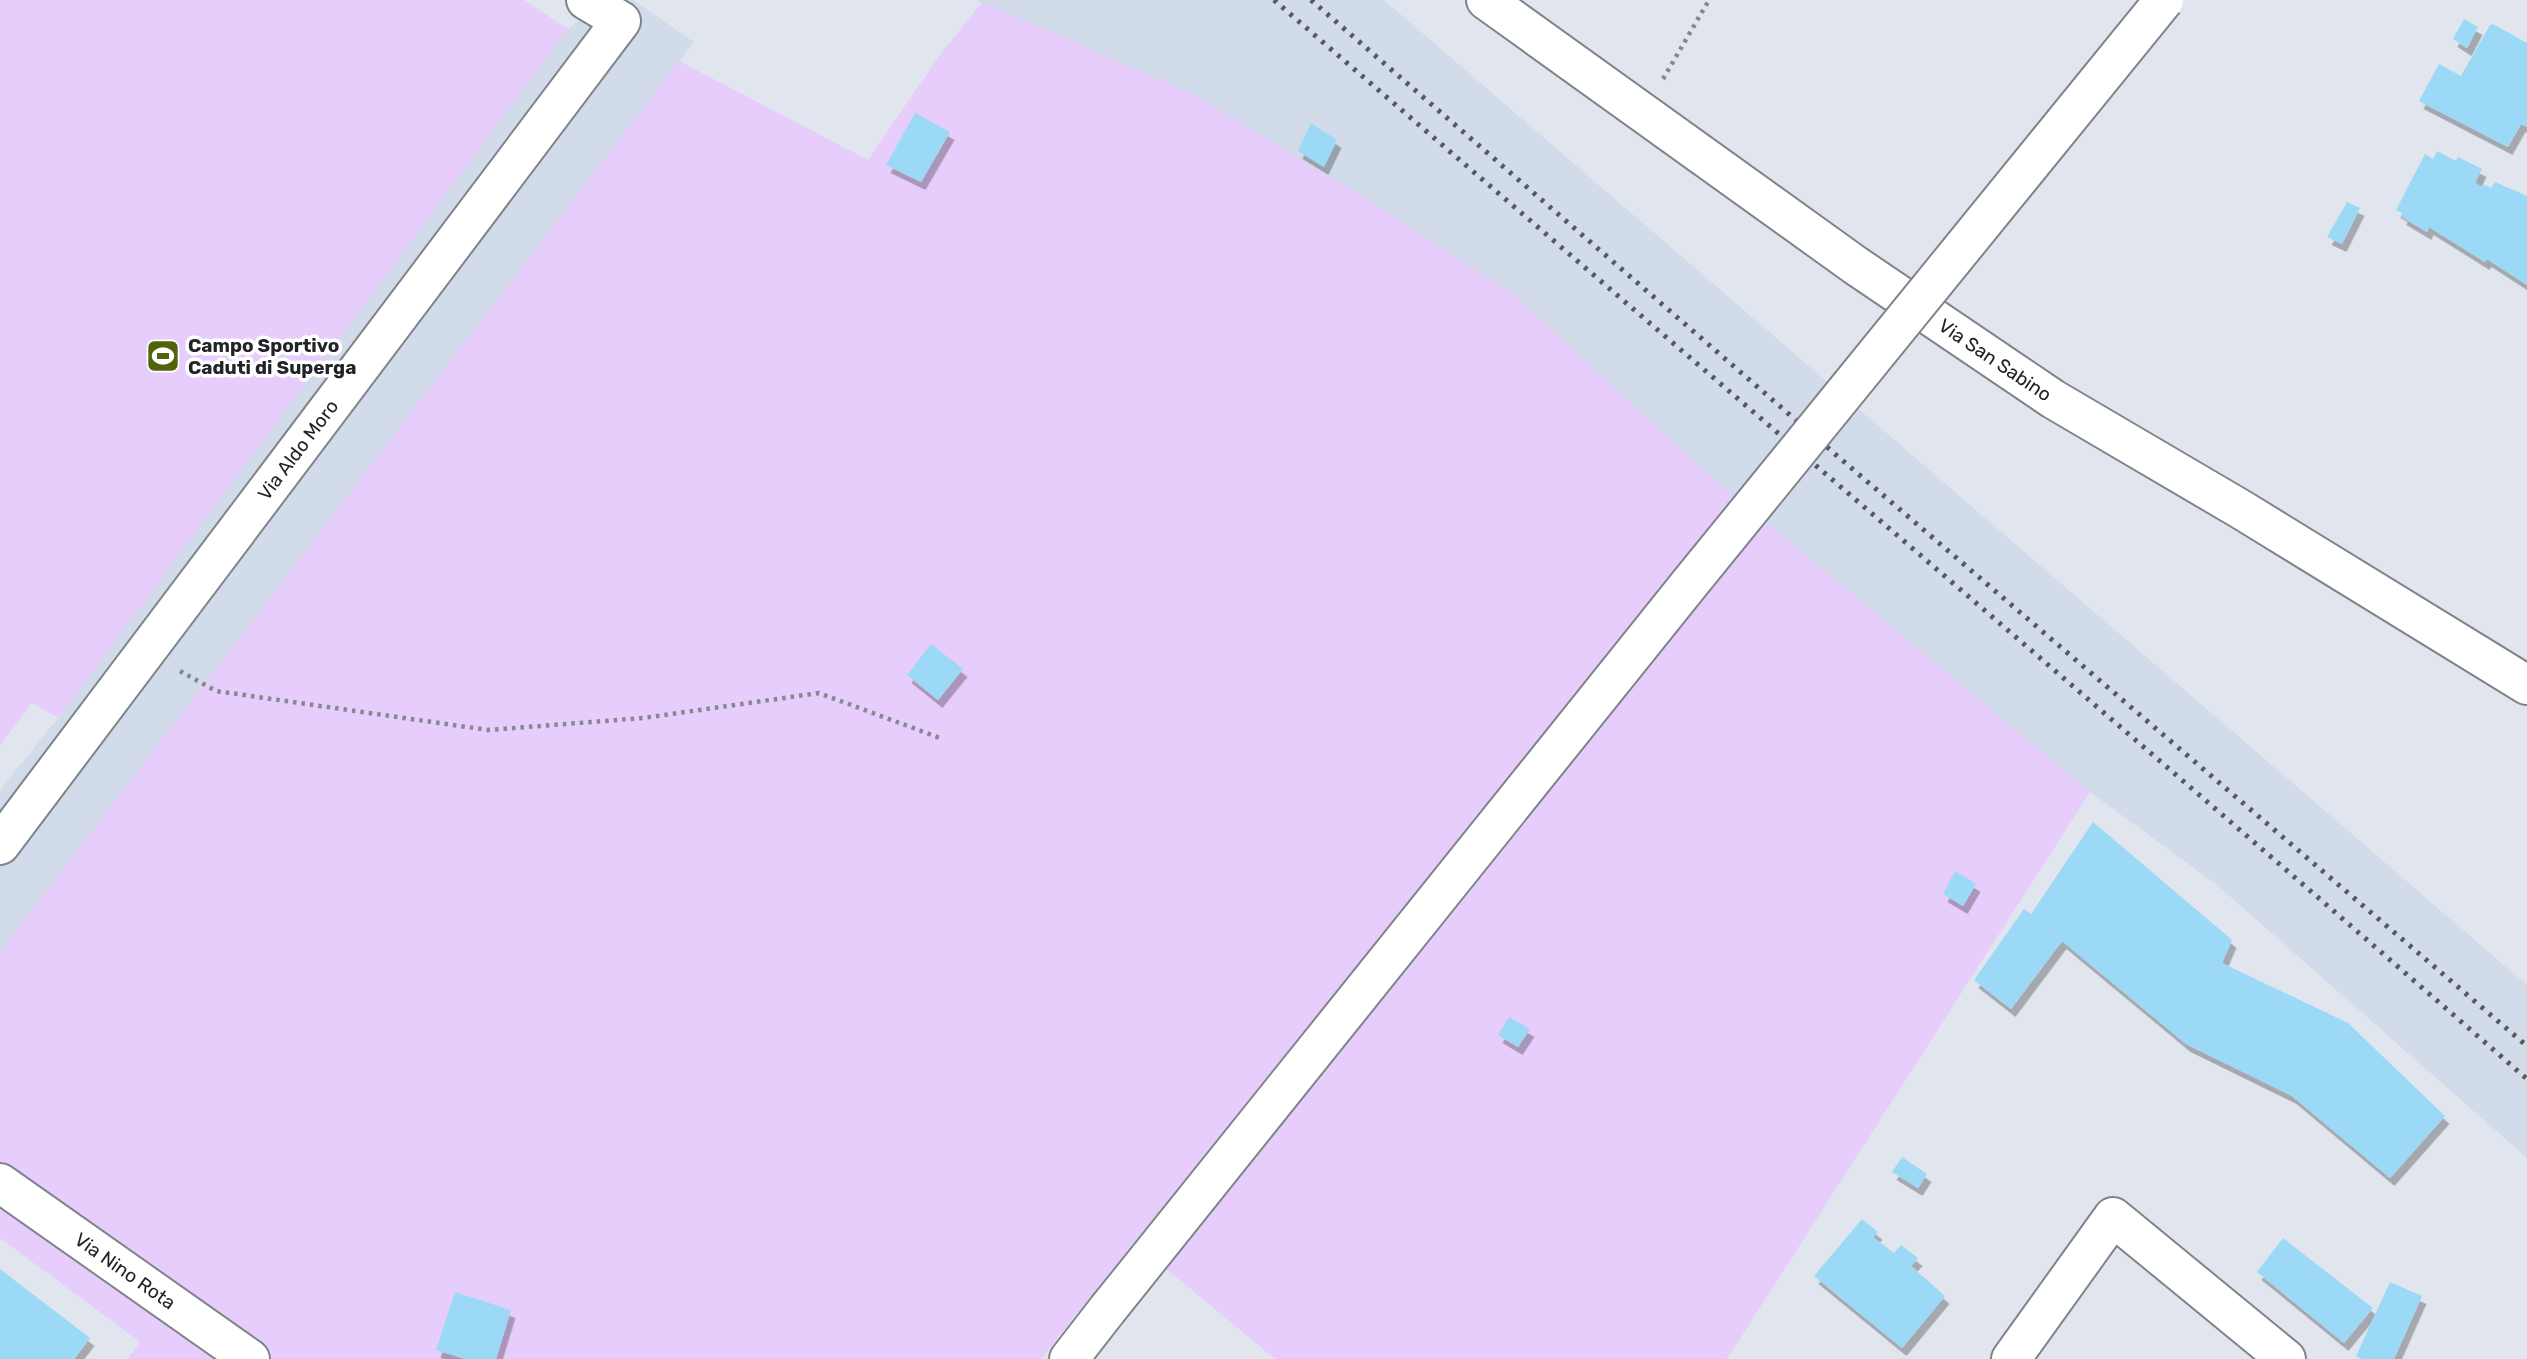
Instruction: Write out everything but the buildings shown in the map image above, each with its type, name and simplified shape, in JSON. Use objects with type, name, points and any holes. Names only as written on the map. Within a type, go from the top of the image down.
[{"type":"street","name":"Via Aldo Moro","points":[[0,845],[621,21],[586,0]]},
{"type":"street","name":"Via San Sabino","points":[[1486,0],[1855,265],[2053,399],[2523,673]]},
{"type":"street","points":[[1069,1359],[1690,583],[2164,0]]},
{"type":"street","name":"Via Nino Rota","points":[[0,1182],[250,1359]]},
{"type":"street","points":[[2011,1359],[2113,1217],[2286,1359]]},
{"type":"path","points":[[1644,113],[1709,0]]},
{"type":"path","points":[[145,653],[216,691],[488,730],[643,718],[819,693],[940,738]]},
{"type":"shaded area","name":"Campo Sportivo Caduti di Superga","points":[[0,0],[524,0],[568,29],[58,718],[32,703],[0,746]]},
{"type":"shaded area","points":[[604,0],[633,0],[694,42],[0,952],[0,790],[58,718],[568,29]]},
{"type":"shaded area","points":[[976,0],[1384,0],[2527,985],[2527,1158],[2217,885],[2090,792],[1693,461],[1512,293],[1363,197],[1197,96]]},
{"type":"shaded area","points":[[982,2],[1197,96],[1363,197],[1512,293],[1693,461],[2090,792],[1727,1359],[1275,1359],[1134,1242],[1041,1359],[128,1359],[140,1342],[0,1238],[0,952],[679,61],[868,160],[937,59]]},
{"type":"railway","points":[[1274,0],[2527,1079]]},
{"type":"railway","points":[[1311,0],[1835,454],[2527,1046]]},
{"type":"place","name":"Campo Sportivo Caduti di Superga","points":[[163,356]]}]
